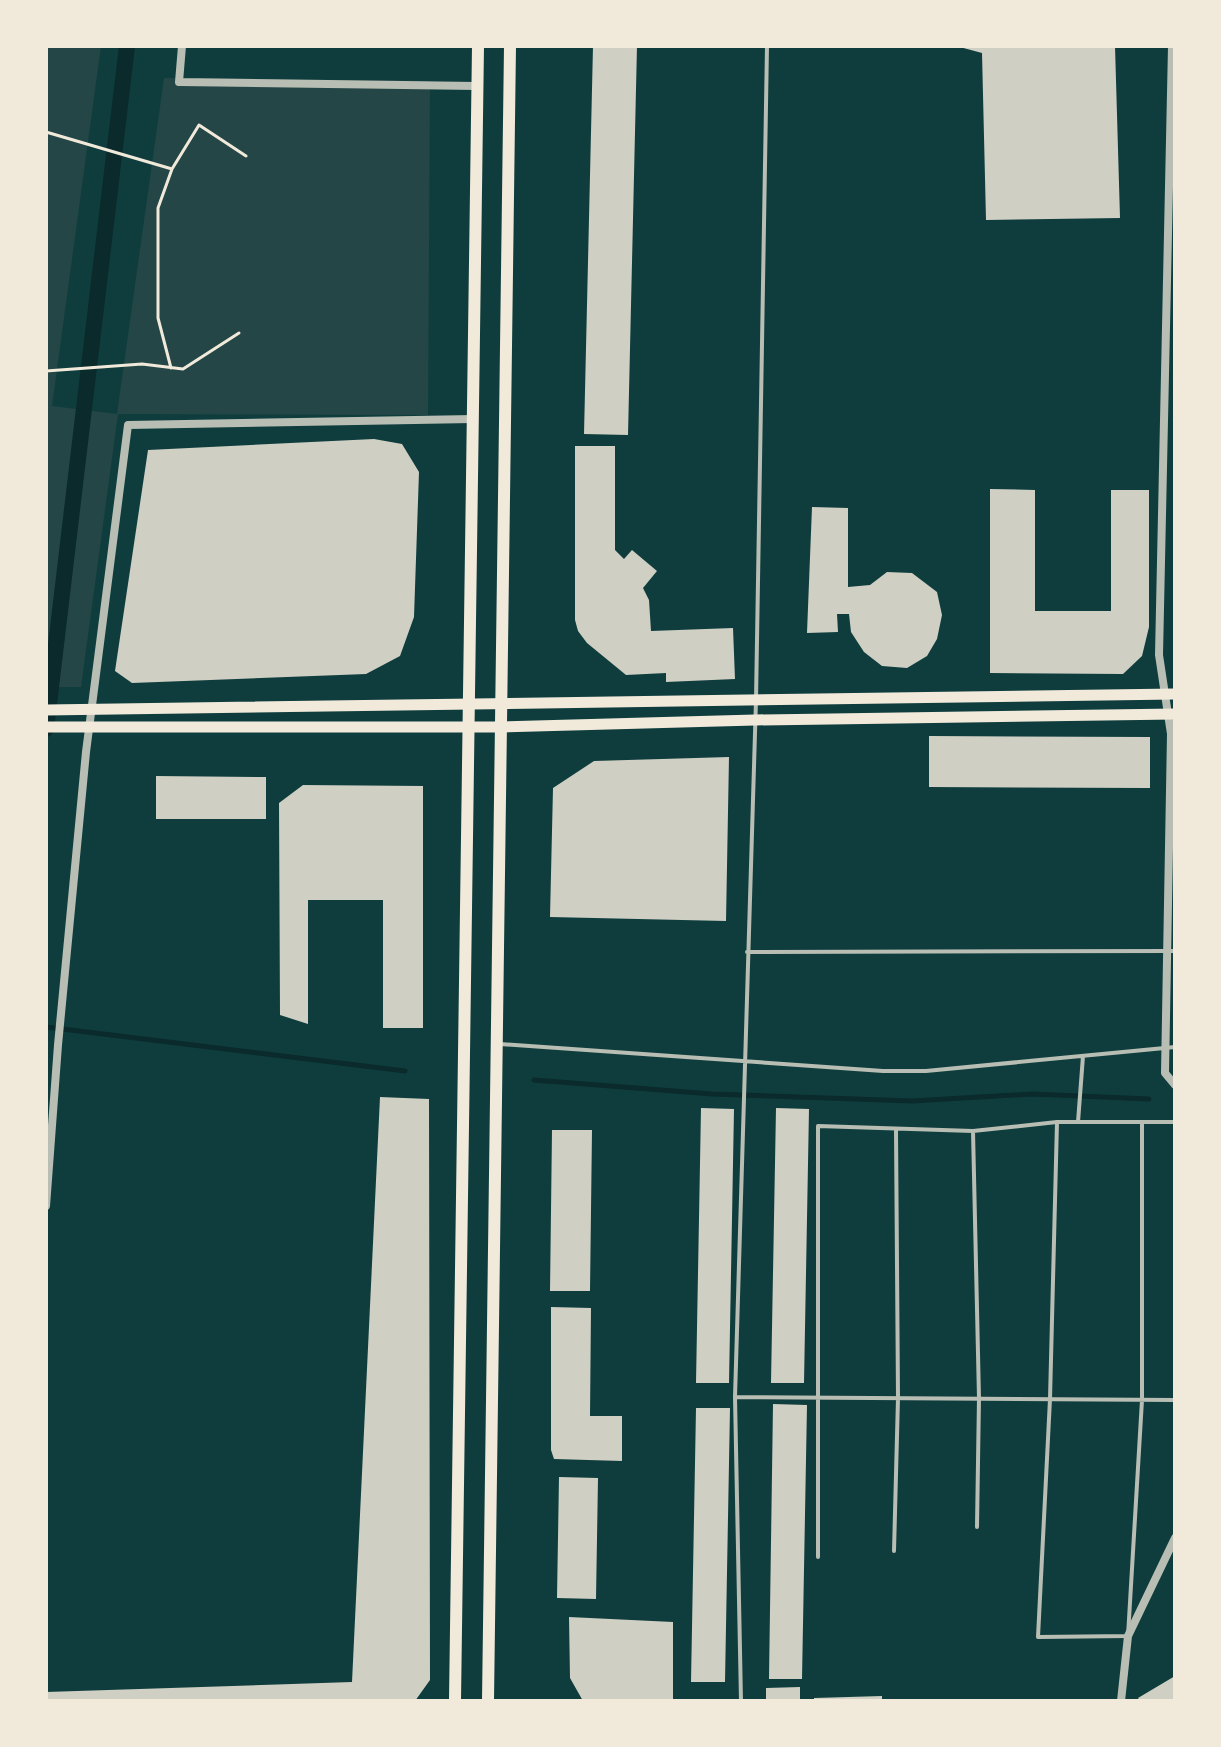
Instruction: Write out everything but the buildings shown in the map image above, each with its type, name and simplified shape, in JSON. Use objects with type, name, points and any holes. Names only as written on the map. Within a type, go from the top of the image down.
[{"type":"main road","points":[[455,1701],[478,46]]},
{"type":"main road","points":[[488,1701],[510,46]]},
{"type":"main road","points":[[46,710],[1170,694]]},
{"type":"main road","points":[[46,727],[500,727],[1172,714]]},
{"type":"street","points":[[182,46],[179,82],[477,86]]},
{"type":"street","points":[[1172,46],[1171,278],[1159,655],[1172,714],[1170,1048],[1165,1073],[1175,1085]]},
{"type":"street","points":[[46,1206],[85,727],[128,425],[473,419]]},
{"type":"street","points":[[1121,1701],[1128,1636],[1175,1538]]},
{"type":"lane","points":[[741,1701],[735,1397],[756,700],[767,46]]},
{"type":"lane","points":[[747,952],[1171,951]]},
{"type":"lane","points":[[496,1043],[883,1071],[926,1071],[1170,1048]]},
{"type":"lane","points":[[1078,1122],[1083,1056]]},
{"type":"lane","points":[[1057,1122],[1050,1399],[1038,1637],[1128,1636],[1142,1400],[1142,1122]]},
{"type":"lane","points":[[818,1557],[818,1126],[973,1131],[1057,1122],[1175,1122]]},
{"type":"lane","points":[[894,1551],[898,1398],[896,1129]]},
{"type":"lane","points":[[973,1131],[979,1398],[977,1527]]},
{"type":"lane","points":[[735,1397],[1175,1400]]},
{"type":"path","points":[[171,368],[158,318],[158,208],[172,169],[199,125],[246,156]]},
{"type":"path","points":[[46,132],[172,169]]},
{"type":"path","points":[[46,371],[142,364],[183,369],[239,333]]},
{"type":"shaded area","points":[[46,46],[101,46],[52,406],[117,414],[164,78],[430,81],[428,415],[118,414],[81,687],[46,687]]},
{"type":"waterway","points":[[46,729],[127,46]]},
{"type":"waterway","points":[[46,1027],[405,1071]]},
{"type":"waterway","points":[[534,1080],[712,1094],[912,1101],[1033,1094],[1149,1099]]}]
